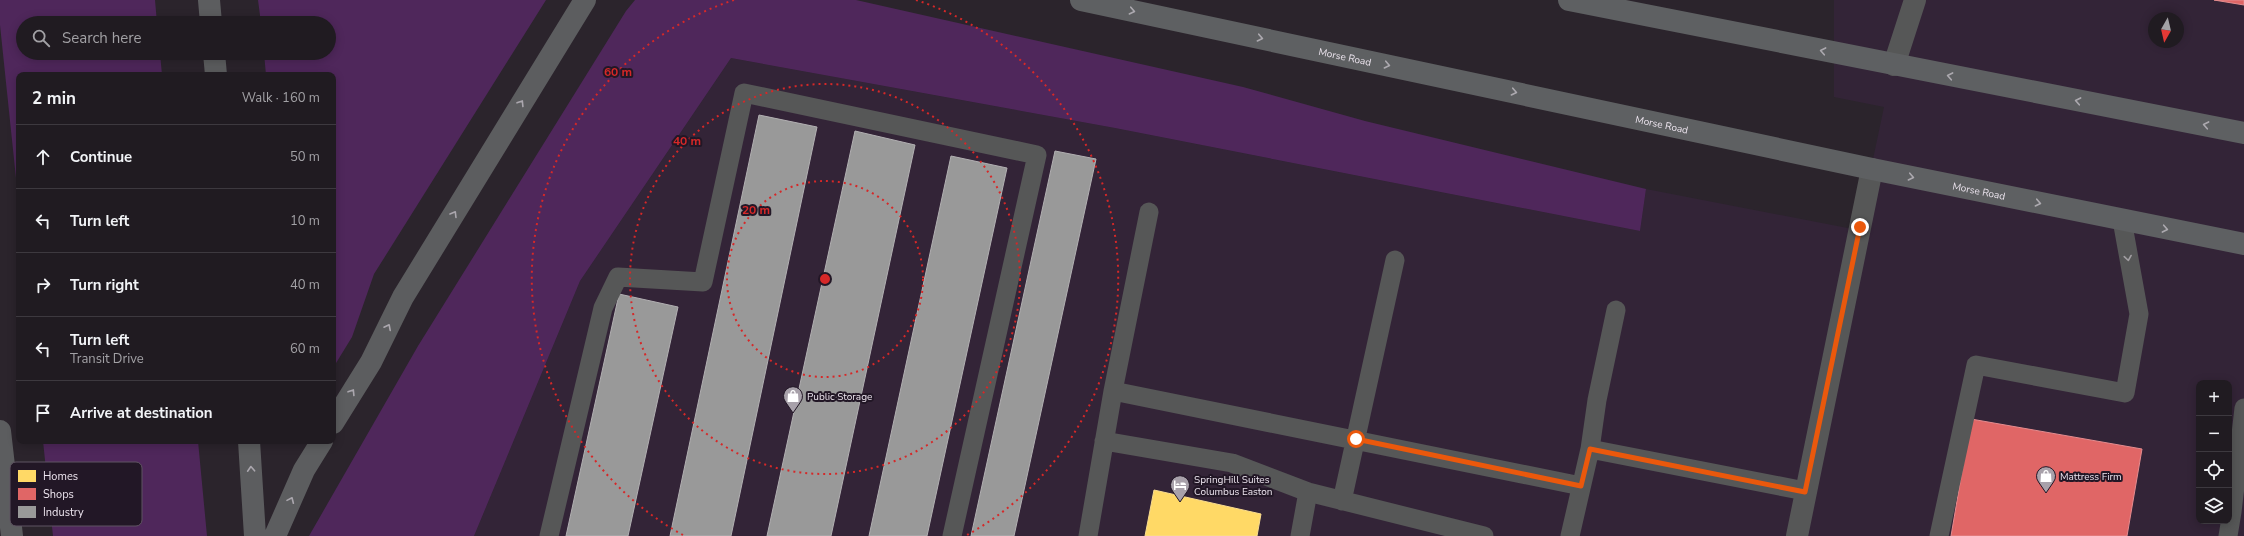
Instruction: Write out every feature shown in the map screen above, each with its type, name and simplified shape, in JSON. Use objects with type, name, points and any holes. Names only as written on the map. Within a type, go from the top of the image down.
[{"type":"highway","points":[[209,0],[210,16]]},
{"type":"highway","points":[[336,418],[371,362],[403,297],[585,0]]},
{"type":"highway","points":[[215,60],[216,72]]},
{"type":"highway","points":[[0,430],[10,518]]},
{"type":"highway","points":[[249,444],[255,536]]},
{"type":"highway","points":[[275,536],[304,470],[320,444]]},
{"type":"highway","points":[[11,526],[12,536]]},
{"type":"main road","name":"Morse Road","points":[[1080,0],[1872,169],[2244,244]]},
{"type":"main road","points":[[1569,0],[2244,133]]},
{"type":"street","points":[[1894,65],[1915,0]]},
{"type":"street","points":[[1797,536],[1872,169]]},
{"type":"lane","points":[[549,536],[603,308],[618,277],[703,282],[744,93],[1037,155],[952,536]]},
{"type":"lane","points":[[1088,536],[1113,391],[1150,212]]},
{"type":"lane","points":[[1939,536],[1976,365],[2126,393],[2139,314],[2122,220]]},
{"type":"lane","points":[[1342,501],[1395,260]]},
{"type":"lane","points":[[1570,536],[1590,449],[1597,400],[1616,310]]},
{"type":"lane","points":[[1113,391],[1356,439],[1581,486]]},
{"type":"lane","points":[[2228,536],[2238,513],[2244,408]]},
{"type":"lane","points":[[1104,441],[1232,464],[1308,492],[1484,536]]},
{"type":"lane","points":[[1590,449],[1805,492]]},
{"type":"lane","points":[[1300,536],[1308,492]]},
{"type":"shaded area","points":[[0,0],[155,0],[156,16],[16,16],[16,60],[161,60],[162,72],[16,72],[16,178],[0,25]]},
{"type":"shaded area","points":[[258,0],[546,0],[374,274],[352,337],[336,363],[336,72],[266,72],[265,60],[336,60],[336,16],[260,16]]},
{"type":"shaded area","points":[[635,0],[856,0],[1243,87],[1365,121],[1646,189],[1640,231],[1115,128],[731,58],[580,281],[474,536],[309,536],[418,346],[626,11]]},
{"type":"shaded area","points":[[1834,0],[2244,0],[2244,536],[474,536],[580,281],[731,58],[1115,128],[1640,231],[1646,189],[1858,230],[1884,107],[1834,97]]},
{"type":"shaded area","points":[[43,444],[198,444],[207,536],[53,536],[52,526],[142,526],[142,462],[45,462]]},
{"type":"building: Homes","name":"SpringHill Suites Columbus Easton","points":[[1154,490],[1261,514],[1257,536],[1145,536]]},
{"type":"building: Shops","points":[[2214,0],[2244,0],[2244,5]]},
{"type":"building: Shops","name":"Mattress Firm","points":[[1971,419],[2142,449],[2127,536],[1951,536]]},
{"type":"building: Industry","points":[[759,115],[817,127],[731,536],[670,536]]},
{"type":"building: Industry","points":[[855,131],[915,145],[831,536],[767,536]]},
{"type":"building: Industry","points":[[1055,151],[1096,159],[1014,536],[971,536]]},
{"type":"building: Industry","points":[[951,156],[1007,168],[927,536],[869,536]]},
{"type":"building: Industry","points":[[619,294],[678,307],[628,536],[566,536]]},
{"type":"place","name":"Public Storage","points":[[793,413]]},
{"type":"place","name":"Mattress Firm","points":[[2046,493]]},
{"type":"place","name":"SpringHill Suites Columbus Easton","points":[[1180,502]]},
{"type":"route","points":[[1356,439],[1581,486],[1590,449],[1805,492],[1860,227]]}]
